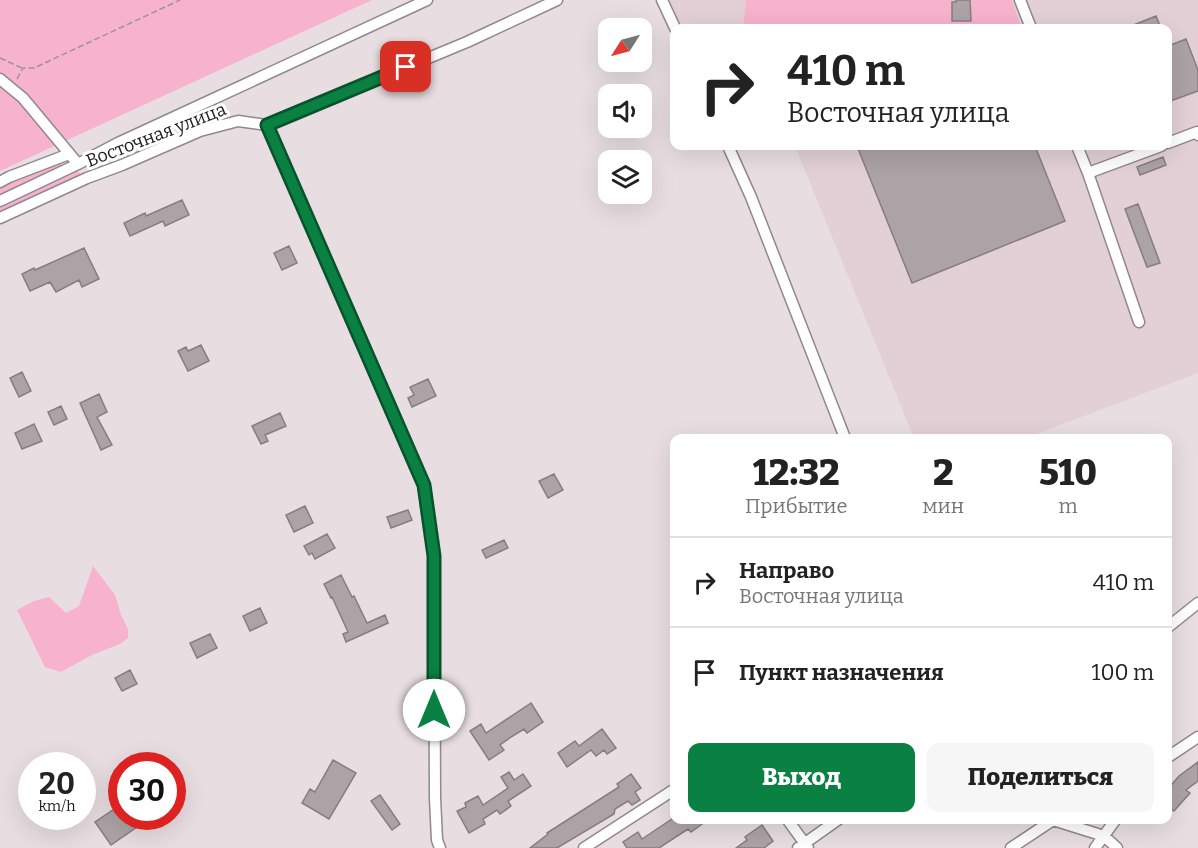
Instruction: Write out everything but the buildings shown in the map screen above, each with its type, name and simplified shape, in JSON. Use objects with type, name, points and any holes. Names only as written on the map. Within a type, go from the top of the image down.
[{"type":"street","points":[[0,201],[118,143],[427,0]]},
{"type":"street","name":"Восточная улица","points":[[0,218],[87,178],[200,131],[238,121],[267,125],[466,42],[557,0]]},
{"type":"street","points":[[662,0],[673,24]]},
{"type":"street","points":[[1020,0],[1029,24]]},
{"type":"street","points":[[0,79],[23,98],[78,164]]},
{"type":"street","points":[[267,125],[424,485],[434,556],[435,798],[437,840],[440,848]]},
{"type":"street","points":[[1172,141],[1197,132],[1198,135]]},
{"type":"street","points":[[730,150],[751,197],[843,434]]},
{"type":"street","points":[[1079,150],[1139,322]]},
{"type":"street","points":[[1088,173],[1150,150]]},
{"type":"street","points":[[0,182],[69,154]]},
{"type":"street","points":[[1172,624],[1198,603]]},
{"type":"street","points":[[1172,754],[1198,737]]},
{"type":"street","points":[[584,848],[670,792]]},
{"type":"street","points":[[790,824],[804,846],[833,824]]},
{"type":"street","points":[[1011,848],[1047,824]]},
{"type":"street","points":[[1066,824],[1104,836],[1117,848]]},
{"type":"street","points":[[1074,824],[1078,828]]},
{"type":"street","points":[[1095,848],[1112,824]]},
{"type":"path","points":[[0,58],[23,68],[34,68],[180,0]]},
{"type":"path","points":[[13,88],[23,68]]},
{"type":"shaded area","points":[[0,0],[372,0],[0,171]]},
{"type":"shaded area","points":[[669,0],[1198,0],[1198,373],[1037,434],[912,434],[797,150],[1172,150],[1172,24],[678,24]]},
{"type":"shaded area","points":[[746,0],[1012,0],[1020,24],[743,24]]},
{"type":"shaded area","points":[[57,163],[61,164],[61,169],[0,195],[0,187]]},
{"type":"shaded area","points":[[77,169],[82,177],[0,215],[0,205]]},
{"type":"shaded area","points":[[93,566],[115,595],[128,629],[128,638],[61,672],[45,667],[17,610],[34,601],[49,597],[66,613],[79,606]]},
{"type":"route","points":[[406,67],[267,125],[424,485],[434,556],[434,710]]}]
